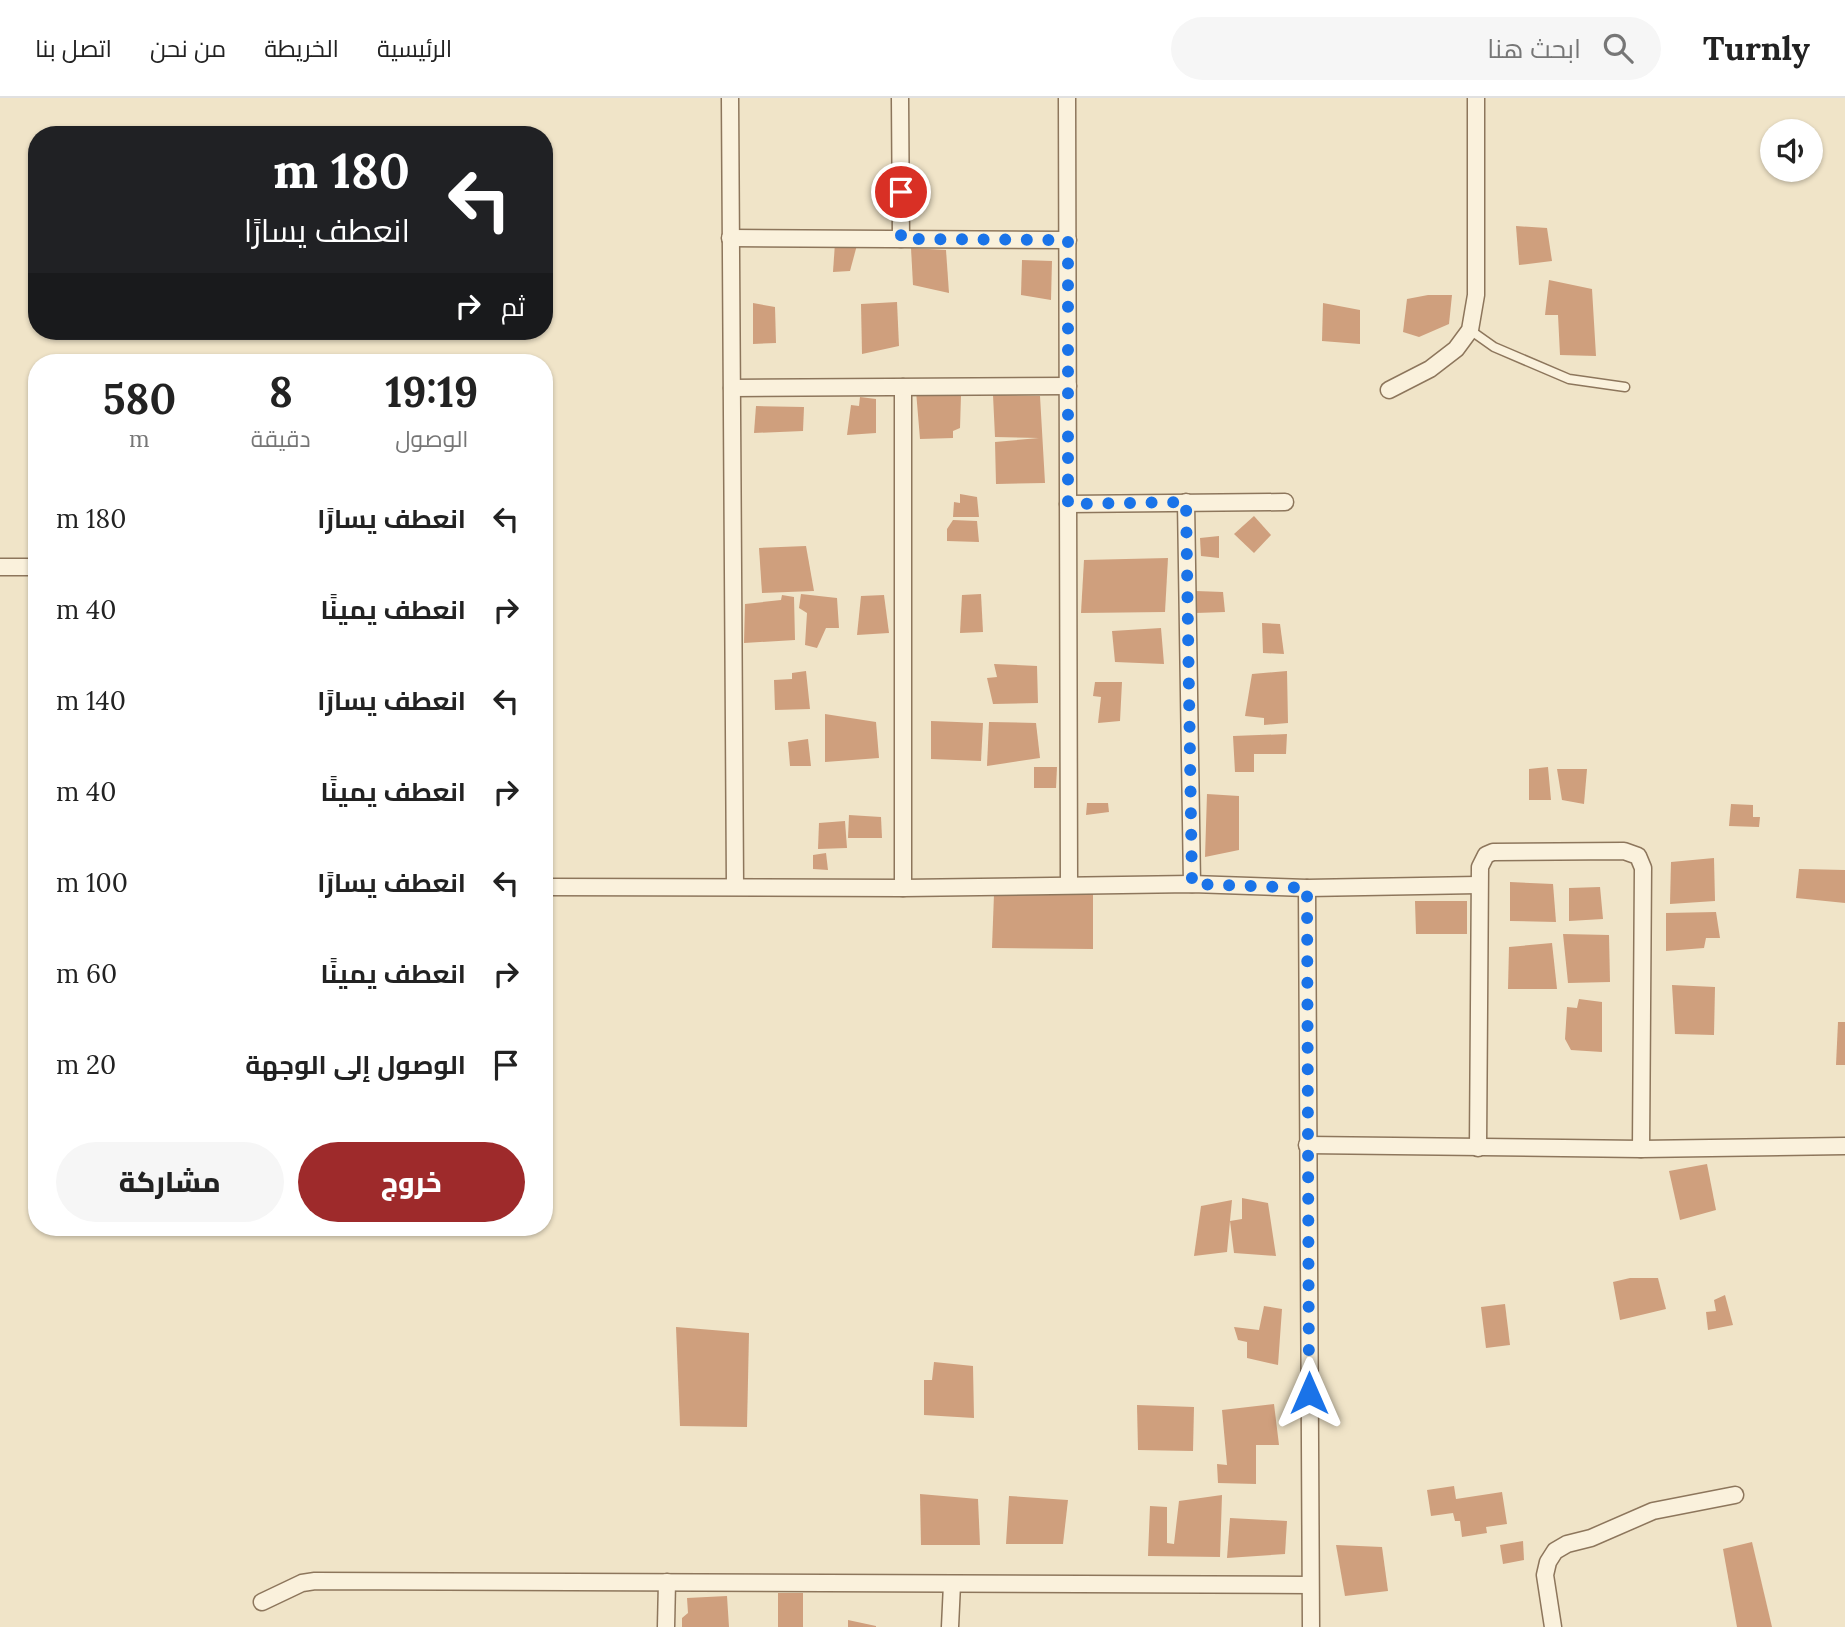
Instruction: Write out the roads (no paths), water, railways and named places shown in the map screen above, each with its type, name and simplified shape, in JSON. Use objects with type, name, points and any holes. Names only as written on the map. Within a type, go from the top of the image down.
[{"type":"street","points":[[730,98],[735,887]]},
{"type":"street","points":[[900,98],[901,239]]},
{"type":"street","points":[[1067,98],[1069,885]]},
{"type":"street","points":[[1389,390],[1439,362],[1456,349],[1470,330],[1476,295],[1476,98]]},
{"type":"street","points":[[730,238],[1068,240]]},
{"type":"street","points":[[732,388],[1068,386]]},
{"type":"street","points":[[903,387],[903,888]]},
{"type":"street","points":[[1186,502],[1192,884]]},
{"type":"street","points":[[1068,504],[1285,502]]},
{"type":"street","points":[[0,567],[28,568]]},
{"type":"street","points":[[1478,1148],[1480,867],[1486,855],[1493,852],[1623,851],[1638,856],[1643,868],[1641,1149]]},
{"type":"street","points":[[553,887],[903,888],[1192,884],[1307,888],[1478,885]]},
{"type":"street","points":[[1307,888],[1311,1627]]},
{"type":"street","points":[[1307,1146],[1641,1149],[1845,1146]]},
{"type":"street","points":[[1553,1627],[1545,1575],[1548,1562],[1555,1551],[1653,1511],[1735,1495]]},
{"type":"street","points":[[262,1602],[302,1583],[315,1581],[1310,1585]]},
{"type":"street","points":[[666,1627],[667,1582]]},
{"type":"street","points":[[950,1627],[952,1584]]},
{"type":"lane","points":[[1470,330],[1494,347],[1569,379],[1625,387]]}]
